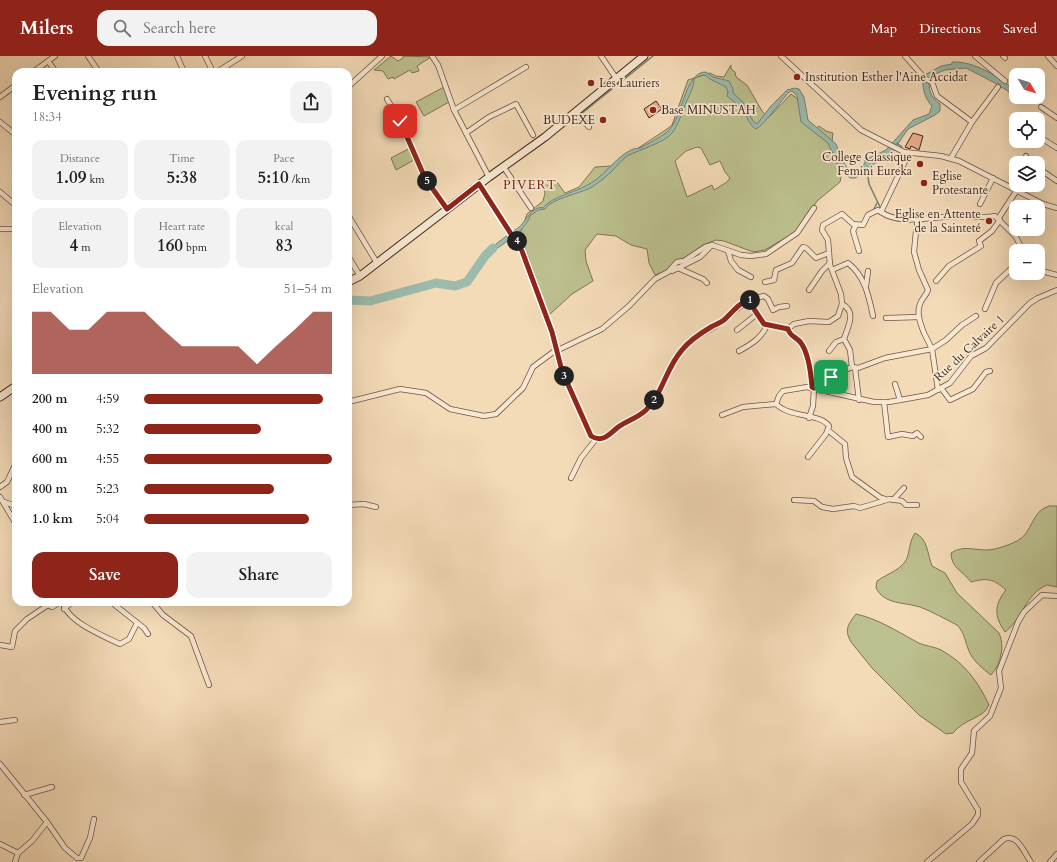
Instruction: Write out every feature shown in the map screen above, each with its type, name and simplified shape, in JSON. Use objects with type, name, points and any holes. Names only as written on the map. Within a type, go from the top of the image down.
[{"type":"street","points":[[38,68],[54,56]]},
{"type":"street","points":[[88,56],[96,68]]},
{"type":"street","points":[[177,56],[182,68]]},
{"type":"street","points":[[205,56],[211,68]]},
{"type":"street","points":[[223,68],[242,56]]},
{"type":"street","points":[[352,83],[382,56]]},
{"type":"street","points":[[432,56],[438,65],[454,110],[489,177]]},
{"type":"street","points":[[601,56],[616,78]]},
{"type":"street","points":[[352,280],[360,276],[503,166],[546,137],[644,56]]},
{"type":"street","points":[[781,56],[855,125],[898,150],[909,153],[951,158],[975,168],[1009,186]]},
{"type":"street","points":[[905,56],[922,77],[932,82],[937,96],[949,103],[963,117],[972,122]]},
{"type":"street","points":[[974,56],[1005,81]]},
{"type":"street","points":[[1048,56],[1057,66]]},
{"type":"street","points":[[48,60],[53,68]]},
{"type":"street","points":[[454,110],[526,68]]},
{"type":"street","points":[[951,158],[972,122],[998,87]]},
{"type":"street","points":[[0,97],[12,88]]},
{"type":"street","points":[[387,99],[400,121],[425,178],[447,209]]},
{"type":"street","points":[[466,133],[489,117],[516,104],[532,135]]},
{"type":"street","points":[[1041,107],[1057,118]]},
{"type":"street","points":[[575,112],[589,126]]},
{"type":"street","points":[[0,122],[12,131]]},
{"type":"street","points":[[1045,140],[1057,148]]},
{"type":"street","points":[[881,212],[909,153]]},
{"type":"street","points":[[503,166],[531,208]]},
{"type":"street","points":[[1045,173],[1057,181]]},
{"type":"street","points":[[980,204],[993,178]]},
{"type":"street","points":[[479,184],[506,228],[518,242],[552,332],[556,350],[572,396],[591,436],[596,439],[603,439],[621,425],[645,411],[660,390],[670,367],[686,345],[712,327],[719,324],[737,307],[751,300],[764,296],[768,299],[773,310],[779,307],[787,306]]},
{"type":"street","points":[[0,192],[12,202]]},
{"type":"street","points":[[936,281],[952,264],[981,246],[979,241],[992,231],[1016,192]]},
{"type":"street","points":[[1021,192],[1043,204],[1057,208]]},
{"type":"street","points":[[668,272],[677,262],[684,261],[705,246],[712,244],[751,256],[766,254],[797,233],[814,208]]},
{"type":"street","points":[[788,329],[794,324],[832,321],[838,316],[842,304],[840,289],[830,263],[828,240],[822,230],[823,225],[842,214],[856,225],[863,225],[870,214],[878,210],[890,217],[917,219],[970,215],[985,218],[995,216],[1016,237],[1020,244]]},
{"type":"street","points":[[917,219],[914,252],[919,270],[928,290],[926,297],[920,304],[919,317],[932,349],[939,389],[950,400],[972,389],[986,372],[990,371]]},
{"type":"street","points":[[352,222],[377,263]]},
{"type":"street","points":[[856,225],[853,231],[860,251]]},
{"type":"street","points":[[0,230],[12,229]]},
{"type":"street","points":[[352,401],[400,389],[416,390],[426,393],[450,409],[484,416],[496,414],[523,388],[533,367],[556,350],[602,329],[629,306],[655,279],[676,268],[687,265],[700,257],[712,244]]},
{"type":"street","points":[[765,282],[774,280],[776,270],[792,263],[803,247],[816,258],[829,253]]},
{"type":"street","points":[[728,250],[731,261],[738,270],[751,277]]},
{"type":"street","points":[[352,263],[360,276]]},
{"type":"street","points":[[809,290],[822,271],[830,263]]},
{"type":"street","points":[[832,270],[848,263],[855,269],[866,286],[873,316]]},
{"type":"street","points":[[676,268],[685,270],[703,279],[707,283]]},
{"type":"street","points":[[866,286],[868,271]]},
{"type":"street","points":[[985,309],[996,283],[1009,271]]},
{"type":"street","points":[[1045,272],[1057,275]]},
{"type":"street","name":"Rue du Calvaire 1","points":[[776,404],[783,391],[813,388],[859,400],[884,402],[928,395],[954,379],[971,356],[986,348],[1030,303],[1057,290]]},
{"type":"street","points":[[751,300],[757,314],[764,324],[788,329],[803,348],[813,388],[813,406],[810,418]]},
{"type":"street","points":[[829,351],[836,342],[844,339],[852,319],[847,307],[842,304]]},
{"type":"street","points":[[737,330],[757,314]]},
{"type":"street","points":[[813,388],[818,383],[854,367],[869,365],[885,358],[932,349],[946,340],[962,324],[976,316]]},
{"type":"street","points":[[886,318],[919,317]]},
{"type":"street","points":[[739,351],[754,342],[765,330],[767,325]]},
{"type":"street","points":[[844,339],[850,350],[859,400]]},
{"type":"street","points":[[895,384],[900,400]]},
{"type":"street","points":[[0,397],[12,389]]},
{"type":"street","points":[[884,402],[888,437],[902,434],[913,436],[918,433],[921,437]]},
{"type":"street","points":[[722,415],[743,407],[776,404],[781,409],[788,412],[826,423],[829,431],[846,444],[846,458],[852,477],[880,498],[885,500]]},
{"type":"street","points":[[808,457],[829,431]]},
{"type":"street","points":[[571,478],[581,458],[596,439]]},
{"type":"street","points":[[0,487],[12,476]]},
{"type":"street","points":[[893,500],[904,488]]},
{"type":"street","points":[[0,497],[12,517]]},
{"type":"street","points":[[794,500],[814,501],[822,507],[838,510],[854,506],[860,508],[885,500],[902,501],[906,505],[917,505]]},
{"type":"street","points":[[4,502],[12,505]]},
{"type":"street","points":[[352,505],[364,504],[376,507]]},
{"type":"street","points":[[927,862],[972,824],[978,815],[978,810],[961,782],[960,775],[963,765],[972,753],[972,735],[977,727],[990,716],[1001,688],[999,671],[1002,659],[1024,612],[1042,595],[1057,596]]},
{"type":"street","points":[[0,645],[12,646],[15,631],[27,619],[46,606]]},
{"type":"street","points":[[63,606],[64,609],[90,630],[120,644],[129,640],[137,623]]},
{"type":"street","points":[[64,609],[67,606]]},
{"type":"street","points":[[116,606],[144,628],[148,634]]},
{"type":"street","points":[[155,606],[163,615],[191,636],[209,685]]},
{"type":"street","points":[[0,722],[15,720]]},
{"type":"street","points":[[0,764],[47,822],[64,848],[77,858],[82,858],[90,838],[94,819]]},
{"type":"street","points":[[24,795],[52,787]]},
{"type":"street","points":[[15,862],[18,853],[32,841],[47,822]]},
{"type":"street","points":[[979,862],[1004,839],[1009,837],[1014,838],[1031,862]]},
{"type":"street","points":[[0,844],[18,853]]},
{"type":"street","points":[[1050,862],[1057,854]]},
{"type":"green space","points":[[391,56],[398,61],[403,58],[403,56],[431,57],[417,66],[419,71],[412,73],[410,70],[394,79],[393,77],[388,79],[383,71],[374,70]]},
{"type":"green space","points":[[731,65],[731,69],[735,72],[736,77],[747,85],[762,111],[768,118],[791,94],[798,99],[813,131],[819,126],[826,131],[833,133],[831,150],[842,172],[840,182],[817,201],[797,231],[765,250],[753,252],[724,241],[716,240],[703,245],[686,257],[674,262],[667,271],[655,275],[649,263],[647,249],[631,245],[616,236],[597,234],[585,250],[586,261],[593,281],[572,294],[549,315],[520,234],[527,214],[543,201],[545,193],[542,182],[548,180],[557,182],[565,193],[579,187],[595,167],[611,166],[672,125],[688,80],[710,73],[716,76],[724,77]],"holes":[[[697,147],[701,148],[710,165],[720,161],[725,172],[730,178],[727,182],[714,190],[712,185],[687,197],[675,161],[686,151]]]},
{"type":"green space","points":[[444,87],[449,102],[424,116],[416,102]]},
{"type":"green space","points":[[410,148],[414,160],[396,170],[391,158]]},
{"type":"green space","points":[[1049,506],[1057,506],[1057,587],[1047,585],[1034,594],[1011,627],[1005,632],[997,616],[997,611],[999,601],[1006,590],[997,583],[989,580],[971,582],[955,566],[951,553],[960,549],[968,548],[987,550],[994,549],[1017,541],[1026,533],[1039,512]]},
{"type":"green space","points":[[915,533],[925,543],[932,566],[945,573],[957,593],[999,633],[1002,644],[1001,655],[997,666],[991,675],[973,658],[963,634],[957,625],[920,607],[890,600],[884,597],[876,588],[877,581],[896,570],[906,560],[911,541]]},
{"type":"green space","points":[[856,614],[879,622],[918,643],[941,650],[949,655],[964,667],[981,689],[989,705],[986,710],[963,724],[953,733],[946,734],[919,715],[872,668],[851,642],[847,631]]},
{"type":"shaded area","points":[[952,62],[961,62],[978,67],[1009,86],[1009,92],[966,68],[945,70],[931,76],[929,84],[930,92],[940,104],[940,111],[908,129],[893,151],[868,168],[870,170],[855,178],[850,178],[839,167],[828,143],[801,122],[797,96],[792,91],[789,92],[768,118],[756,129],[751,125],[745,112],[727,96],[728,92],[726,87],[705,75],[699,76],[694,79],[692,89],[678,122],[668,137],[627,156],[607,176],[590,188],[553,202],[545,209],[538,210],[530,216],[518,233],[485,256],[495,245],[518,228],[532,211],[543,208],[552,200],[586,186],[601,175],[625,153],[632,149],[640,148],[666,133],[672,127],[693,79],[699,74],[706,72],[713,77],[729,81],[733,89],[733,93],[743,102],[753,121],[757,124],[771,106],[787,90],[795,88],[799,89],[804,97],[808,120],[836,144],[842,160],[850,172],[857,173],[865,163],[865,160],[886,150],[913,120],[929,114],[932,106],[924,92],[923,76],[941,66],[952,64]]},
{"type":"building","name":"Base MINUSTAH","points":[[656,101],[662,109],[649,118],[644,109]]},
{"type":"building","points":[[913,133],[923,136],[919,150],[911,146],[910,149],[905,147]]},
{"type":"waterway","points":[[581,114],[653,56]]},
{"type":"waterway","points":[[897,143],[902,147]]},
{"type":"waterway","points":[[867,170],[869,184],[880,207]]},
{"type":"waterway","points":[[874,209],[877,203]]},
{"type":"waterway","points":[[352,300],[370,301],[436,283],[455,286],[467,282],[485,256],[493,248]]},
{"type":"place","name":"Institution Esther l'Aine Accidat","points":[[797,77]]},
{"type":"place","name":"Les Lauriers","points":[[591,83]]},
{"type":"place","name":"Base MINUSTAH","points":[[653,110]]},
{"type":"place","name":"BUDEXE","points":[[603,120]]},
{"type":"place","name":"College Classique Femini Eureka","points":[[920,164]]},
{"type":"place","name":"Eglise Protestante","points":[[924,183]]},
{"type":"place","name":"Eglise en Attente de la Sainteté","points":[[989,221]]},
{"type":"district","name":"PIVERT","points":[[530,184]]},
{"type":"route","points":[[400,121],[425,178],[447,209],[479,184],[506,228],[518,242],[531,274],[543,312],[552,332],[556,351],[567,384],[591,436],[596,439],[603,439],[621,425],[645,411],[660,390],[670,367],[680,351],[712,327],[719,324],[737,307],[749,300],[751,300],[759,319],[764,324],[784,330],[788,329],[788,332],[801,343],[808,363],[812,387],[814,388],[816,384],[831,377]]}]
